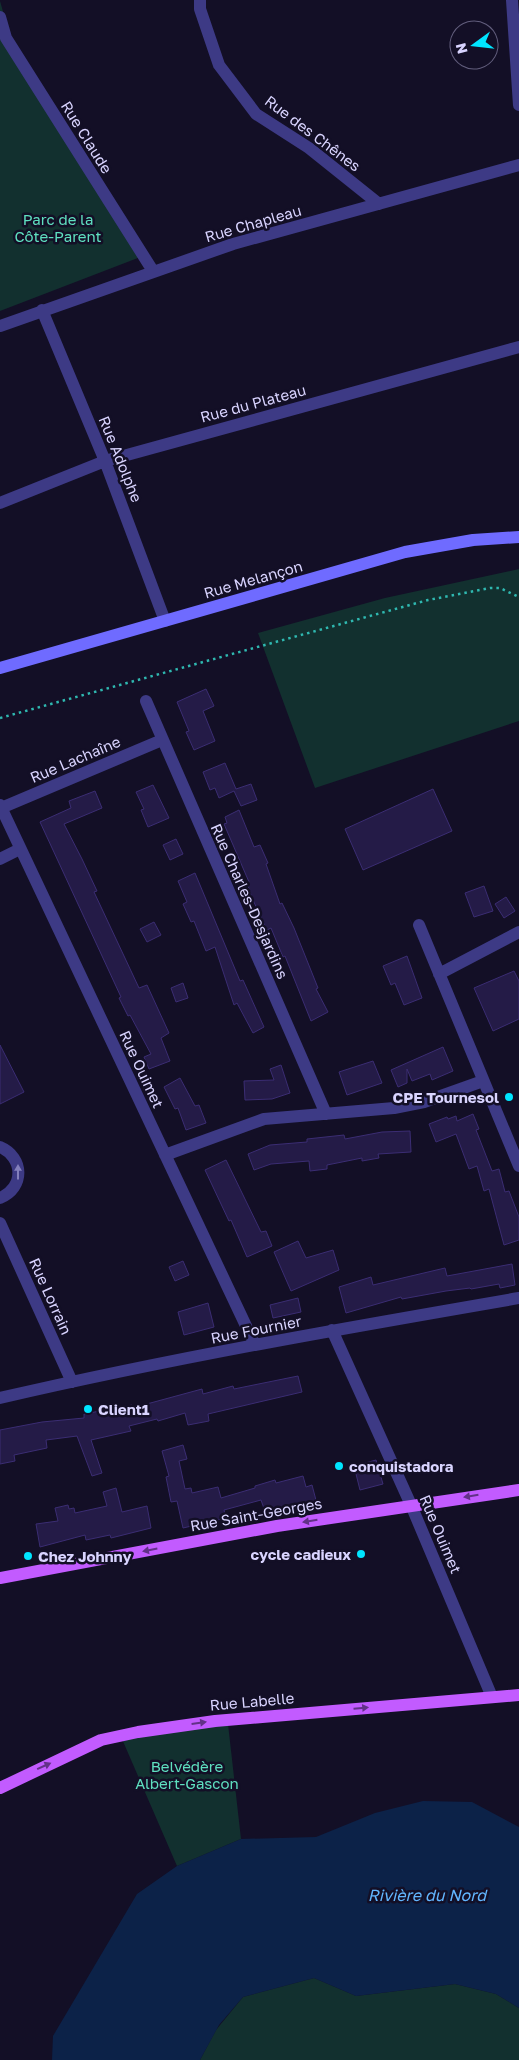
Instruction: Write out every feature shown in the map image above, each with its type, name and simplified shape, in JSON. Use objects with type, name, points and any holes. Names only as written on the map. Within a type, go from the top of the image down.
[{"type":"main road","name":"Rue Saint-Georges","points":[[0,1578],[277,1526],[519,1490]]},
{"type":"main road","name":"Rue Labelle","points":[[0,1788],[101,1740],[138,1732],[215,1720],[519,1695]]},
{"type":"street","name":"Rue des Chênes","points":[[200,0],[200,9],[219,65],[256,114],[309,148],[379,204]]},
{"type":"street","points":[[512,0],[519,105]]},
{"type":"street","name":"Rue Claude","points":[[0,17],[6,38],[153,271]]},
{"type":"street","name":"Rue Chapleau","points":[[0,326],[234,244],[519,166]]},
{"type":"street","name":"Rue Adolphe","points":[[42,310],[105,461],[165,621]]},
{"type":"street","name":"Rue du Plateau","points":[[0,503],[105,461],[519,347]]},
{"type":"street","name":"Rue Melançon","points":[[0,668],[406,552],[473,540],[519,537]]},
{"type":"street","name":"Rue Charles-Desjardins","points":[[146,701],[326,1114]]},
{"type":"street","name":"Rue Lachaîne","points":[[1,807],[162,740]]},
{"type":"street","name":"Rue Ouimet","points":[[1,807],[256,1346]]},
{"type":"street","points":[[0,859],[20,849]]},
{"type":"street","points":[[419,925],[519,1166]]},
{"type":"street","points":[[439,974],[519,932]]},
{"type":"street","points":[[165,1155],[264,1119],[394,1108],[424,1102],[483,1081]]},
{"type":"street","points":[[0,1147],[13,1156],[19,1172],[13,1189],[0,1198]]},
{"type":"street","name":"Rue Lorrain","points":[[0,1223],[72,1382]]},
{"type":"street","name":"Rue Fournier","points":[[0,1398],[332,1330],[519,1298]]},
{"type":"street","name":"Rue Ouimet","points":[[332,1330],[411,1505],[492,1697]]},
{"type":"path","points":[[0,718],[428,600],[490,588],[500,588],[519,598]]},
{"type":"green space","name":"Parc de la Côte-Parent","points":[[0,1],[15,54],[143,256],[0,311]]},
{"type":"green space","points":[[519,569],[519,721],[315,788],[258,633],[385,598]]},
{"type":"green space","name":"Belvédère Albert-Gascon","points":[[228,1724],[241,1839],[177,1866],[122,1739]]},
{"type":"green space","points":[[314,1978],[356,1996],[455,1984],[496,1994],[519,2008],[519,2060],[200,2060],[216,2030],[243,1997]]},
{"type":"water","name":"Rivière du Nord","points":[[423,1801],[472,1802],[519,1827],[519,2008],[496,1994],[455,1984],[356,1996],[314,1978],[243,1997],[219,2025],[200,2060],[52,2060],[53,2036],[137,1894],[177,1866],[241,1839],[316,1837],[375,1813]]},
{"type":"building","points":[[206,689],[214,706],[203,711],[215,741],[194,750],[186,732],[189,731],[177,702]]},
{"type":"building","points":[[225,763],[236,789],[251,784],[257,800],[241,806],[234,791],[219,798],[215,788],[210,790],[203,772]]},
{"type":"building","points":[[153,785],[169,818],[148,827],[141,810],[144,809],[136,792]]},
{"type":"building","points":[[433,789],[452,831],[363,870],[345,829]]},
{"type":"building","points":[[95,791],[102,808],[64,824],[97,891],[94,892],[139,988],[147,985],[169,1033],[161,1038],[170,1061],[149,1069],[144,1057],[151,1054],[119,998],[121,997],[40,822],[71,808],[69,801]]},
{"type":"building","points":[[239,810],[254,847],[260,845],[268,863],[266,864],[280,904],[282,903],[294,928],[318,988],[316,989],[328,1012],[311,1021],[285,956],[283,957],[271,928],[267,930],[252,898],[247,883],[249,882],[224,824],[227,823],[225,817]]},
{"type":"building","points":[[176,839],[183,854],[170,860],[163,845]]},
{"type":"building","points":[[195,873],[240,981],[243,980],[264,1027],[253,1033],[237,1003],[234,1005],[215,947],[206,951],[194,921],[191,922],[183,904],[187,902],[178,881]]},
{"type":"building","points":[[484,886],[493,911],[474,917],[465,893]]},
{"type":"building","points":[[506,897],[515,911],[504,918],[495,904]]},
{"type":"building","points":[[154,922],[161,935],[147,942],[140,929]]},
{"type":"building","points":[[407,956],[422,998],[404,1005],[395,983],[391,985],[383,966]]},
{"type":"building","points":[[514,971],[519,981],[519,1019],[493,1031],[474,988]]},
{"type":"building","points":[[183,983],[188,998],[176,1002],[171,988]]},
{"type":"building","points":[[0,1045],[24,1092],[0,1104]]},
{"type":"building","points":[[443,1047],[453,1071],[432,1080],[430,1074],[412,1081],[407,1069],[407,1083],[398,1087],[391,1070]]},
{"type":"building","points":[[373,1061],[382,1083],[347,1095],[339,1072]]},
{"type":"building","points":[[281,1065],[290,1093],[272,1099],[245,1100],[244,1081],[274,1080],[270,1069]]},
{"type":"building","points":[[180,1078],[195,1106],[199,1105],[206,1123],[186,1130],[178,1108],[175,1109],[164,1087]]},
{"type":"building","points":[[473,1114],[479,1129],[476,1130],[492,1171],[499,1169],[505,1192],[509,1191],[519,1217],[519,1240],[504,1245],[489,1189],[484,1191],[477,1166],[469,1169],[456,1134],[436,1142],[429,1124],[447,1117],[448,1119],[456,1116],[457,1121]]},
{"type":"building","points":[[410,1131],[411,1152],[378,1154],[379,1158],[362,1161],[362,1158],[327,1165],[327,1169],[310,1171],[309,1161],[271,1164],[254,1170],[248,1154],[270,1145],[307,1142],[307,1139],[344,1135],[345,1139],[382,1132]]},
{"type":"building","points":[[226,1160],[261,1232],[266,1231],[272,1246],[247,1257],[231,1220],[229,1221],[205,1170]]},
{"type":"building","points":[[298,1241],[306,1258],[333,1250],[339,1270],[291,1291],[274,1252]]},
{"type":"building","points":[[183,1261],[189,1275],[175,1281],[169,1267]]},
{"type":"building","points":[[512,1264],[515,1285],[500,1288],[499,1284],[402,1299],[401,1297],[346,1313],[339,1287],[371,1277],[373,1285],[445,1268],[447,1276]]},
{"type":"building","points":[[298,1298],[301,1312],[273,1318],[270,1305]]},
{"type":"building","points":[[208,1303],[214,1327],[184,1335],[178,1312]]},
{"type":"building","points":[[298,1376],[302,1392],[208,1414],[209,1421],[188,1425],[185,1413],[158,1421],[157,1419],[129,1426],[131,1431],[91,1440],[102,1473],[92,1476],[77,1436],[46,1440],[47,1448],[14,1455],[15,1461],[0,1464],[0,1430],[42,1422],[84,1418],[84,1414],[132,1405],[132,1408],[202,1389],[203,1394],[233,1386],[234,1389]]},
{"type":"building","points":[[183,1445],[187,1459],[179,1461],[185,1489],[191,1488],[192,1493],[218,1487],[221,1498],[275,1480],[276,1483],[303,1476],[306,1487],[312,1485],[317,1504],[297,1509],[296,1505],[266,1514],[261,1500],[224,1510],[226,1518],[183,1528],[177,1501],[171,1502],[166,1477],[169,1476],[162,1451]]},
{"type":"building","points":[[376,1460],[383,1484],[360,1490],[354,1466]]},
{"type":"building","points":[[116,1488],[122,1512],[147,1506],[151,1528],[111,1538],[110,1535],[86,1540],[85,1535],[40,1547],[36,1524],[58,1521],[55,1508],[68,1505],[69,1509],[74,1508],[75,1513],[107,1506],[103,1492]]},
{"type":"place","name":"CPE Tournesol","points":[[509,1097]]},
{"type":"place","name":"Client1","points":[[88,1409]]},
{"type":"place","name":"conquistadora","points":[[339,1466]]},
{"type":"place","name":"cycle cadieux","points":[[361,1554]]},
{"type":"place","name":"Chez Johnny","points":[[28,1556]]}]
